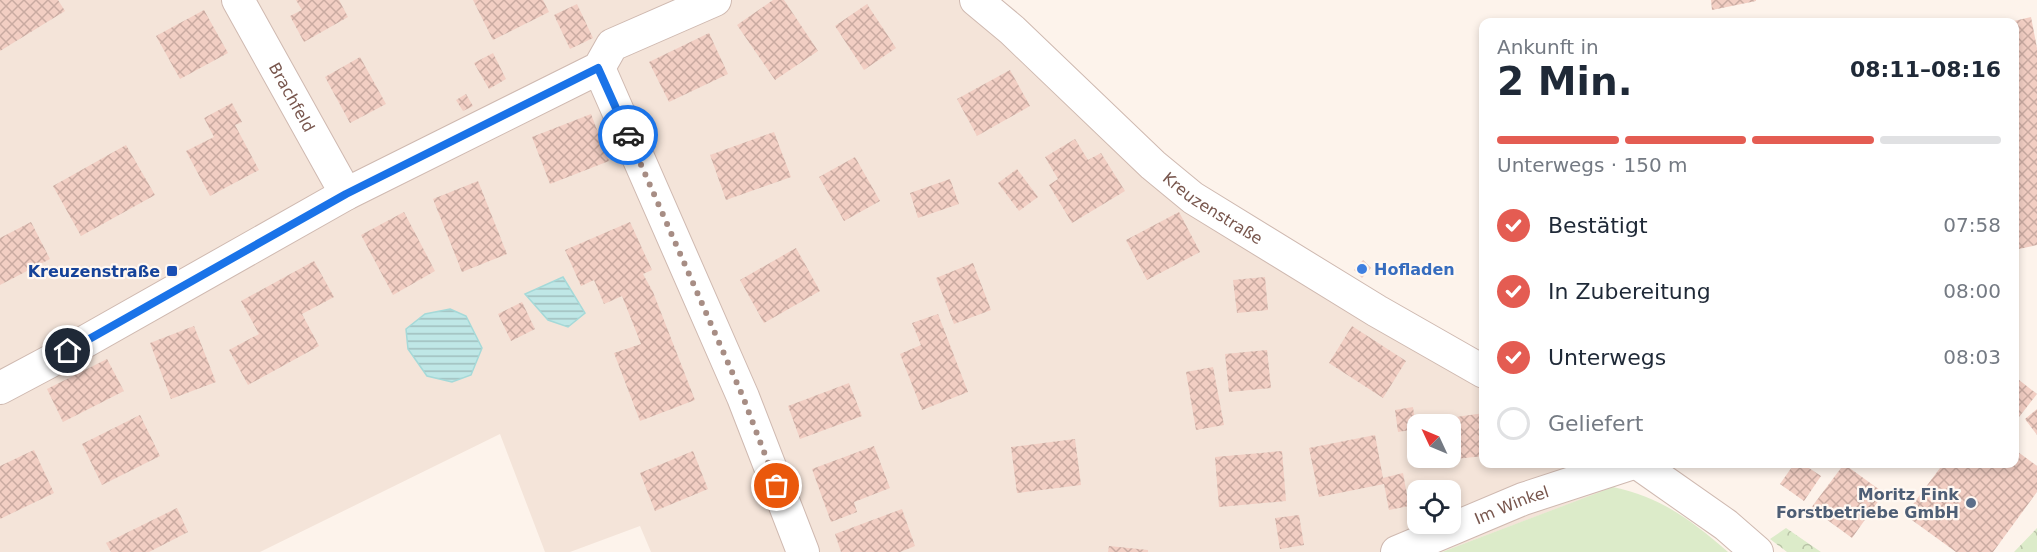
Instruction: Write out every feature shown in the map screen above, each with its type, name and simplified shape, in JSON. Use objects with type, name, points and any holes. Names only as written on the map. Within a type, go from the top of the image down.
[{"type":"street","name":"Brachfeld","points":[[238,0],[346,194]]},
{"type":"street","points":[[0,388],[346,194],[715,0]]},
{"type":"street","name":"Kreuzenstraße","points":[[976,0],[1012,30],[1153,165],[1193,198],[1367,305],[1479,369]]},
{"type":"street","points":[[605,56],[743,397],[802,552]]},
{"type":"street","name":"Im Winkel","points":[[1397,552],[1523,499],[1617,468]]},
{"type":"street","points":[[1645,468],[1726,525],[1757,552]]},
{"type":"shaded area","points":[[0,0],[988,0],[1198,186],[1479,355],[1479,468],[1664,468],[1442,552],[651,552],[640,526],[570,552],[545,552],[500,434],[260,552],[0,552]]},
{"type":"green space","points":[[1613,487],[1646,497],[1675,511],[1728,552],[1442,552]]},
{"type":"green space","points":[[1786,528],[1821,552],[1787,552],[1770,539]]},
{"type":"green space","points":[[2037,528],[2037,552],[2014,552]]},
{"type":"water","points":[[563,277],[585,313],[568,327],[548,320],[525,294]]},
{"type":"water","points":[[450,309],[466,316],[482,348],[471,375],[452,382],[427,376],[408,349],[406,329],[425,314]]},
{"type":"building","points":[[0,0],[58,0],[65,11],[0,51]]},
{"type":"building","points":[[296,0],[339,0],[348,17],[304,42],[290,16],[302,10]]},
{"type":"building","points":[[473,0],[543,0],[549,12],[493,40]]},
{"type":"building","points":[[773,0],[784,0],[818,51],[775,80],[737,25]]},
{"type":"building","points":[[1711,0],[1756,0],[1756,1],[1712,10]]},
{"type":"building","points":[[577,4],[593,38],[570,49],[554,15]]},
{"type":"building","points":[[867,4],[896,48],[864,70],[835,26]]},
{"type":"building","points":[[204,10],[228,53],[180,79],[156,36]]},
{"type":"building","points":[[2031,17],[2037,48],[2037,245],[2019,249],[2019,20]]},
{"type":"building","points":[[709,33],[728,74],[669,102],[649,62]]},
{"type":"building","points":[[493,53],[506,79],[489,89],[474,63]]},
{"type":"building","points":[[360,57],[386,104],[350,123],[325,77]]},
{"type":"building","points":[[1010,70],[1030,106],[977,136],[957,99]]},
{"type":"building","points":[[466,94],[473,106],[463,111],[456,100]]},
{"type":"building","points":[[232,103],[242,122],[235,125],[259,170],[210,196],[186,151],[214,137],[204,118]]},
{"type":"building","points":[[591,114],[609,161],[550,184],[532,137]]},
{"type":"building","points":[[774,132],[791,177],[726,200],[710,155]]},
{"type":"building","points":[[1075,139],[1088,160],[1101,153],[1125,191],[1072,223],[1049,185],[1058,179],[1045,157]]},
{"type":"building","points":[[126,145],[155,195],[81,236],[53,186]]},
{"type":"building","points":[[855,157],[880,201],[844,221],[819,177]]},
{"type":"building","points":[[1017,169],[1038,197],[1019,211],[998,183]]},
{"type":"building","points":[[950,179],[959,204],[918,218],[910,193]]},
{"type":"building","points":[[478,181],[507,254],[462,272],[433,199]]},
{"type":"building","points":[[404,212],[435,271],[393,295],[361,235]]},
{"type":"building","points":[[1179,212],[1200,252],[1147,280],[1126,240]]},
{"type":"building","points":[[31,222],[50,259],[0,285],[0,238]]},
{"type":"building","points":[[630,222],[652,270],[643,274],[653,292],[695,400],[640,421],[614,353],[641,344],[622,296],[604,304],[594,280],[581,286],[565,250]]},
{"type":"building","points":[[796,248],[820,291],[764,323],[740,280]]},
{"type":"building","name":"Hofladen","points":[[1363,260],[1371,268],[1362,278],[1354,270]]},
{"type":"building","points":[[314,261],[334,297],[302,314],[319,346],[248,385],[229,350],[259,334],[241,301]]},
{"type":"building","points":[[973,263],[991,310],[954,324],[936,278]]},
{"type":"building","points":[[1265,277],[1268,310],[1237,313],[1233,280]]},
{"type":"building","points":[[522,302],[535,329],[511,341],[498,314]]},
{"type":"building","points":[[938,314],[968,392],[922,410],[900,354],[921,345],[912,323]]},
{"type":"building","points":[[194,326],[216,382],[171,399],[150,343]]},
{"type":"building","points":[[1352,326],[1406,361],[1383,398],[1329,363]]},
{"type":"building","points":[[1267,350],[1271,388],[1229,392],[1225,354]]},
{"type":"building","points":[[107,359],[124,391],[63,422],[47,389]]},
{"type":"building","points":[[1213,367],[1224,425],[1196,430],[1186,372]]},
{"type":"building","points":[[2019,380],[2037,394],[2019,417]]},
{"type":"building","points":[[849,383],[862,416],[800,439],[788,406]]},
{"type":"building","points":[[1413,407],[1414,414],[1407,414],[1407,430],[1398,432],[1395,410]]},
{"type":"building","points":[[2037,409],[2037,435],[2025,419]]},
{"type":"building","points":[[1479,414],[1479,457],[1461,458],[1461,416]]},
{"type":"building","points":[[140,415],[160,456],[102,485],[82,444]]},
{"type":"building","points":[[1375,435],[1383,478],[1403,473],[1407,506],[1389,510],[1384,484],[1319,497],[1309,448]]},
{"type":"building","points":[[1075,439],[1081,485],[1017,493],[1011,447]]},
{"type":"building","points":[[874,446],[890,488],[854,502],[857,512],[831,522],[812,469]]},
{"type":"building","points":[[34,450],[54,493],[0,519],[0,466]]},
{"type":"building","points":[[693,451],[708,489],[655,511],[640,473]]},
{"type":"building","points":[[1282,451],[1286,501],[1219,507],[1215,457]]},
{"type":"building","name":"Moritz Fink Forstbetriebe GmbH","points":[[2019,453],[2037,466],[2037,492],[1993,552],[1956,552],[1905,515],[1940,468],[2019,468]]},
{"type":"building","points":[[1791,468],[1809,468],[1821,476],[1804,501],[1780,484]]},
{"type":"building","points":[[1841,468],[1850,468],[1884,493],[1852,538],[1811,508]]},
{"type":"building","points":[[177,508],[188,532],[149,552],[111,552],[106,543]]},
{"type":"building","points":[[902,509],[915,546],[900,552],[841,552],[835,534]]},
{"type":"building","points":[[1299,515],[1304,545],[1280,549],[1275,518]]},
{"type":"building","points":[[1109,546],[1148,550],[1148,552],[1108,552]]},
{"type":"way so far","points":[[628,135],[743,397],[777,486]]},
{"type":"place","name":"Hofladen","points":[[1362,269]]},
{"type":"place","name":"Kreuzenstraße","points":[[172,271]]},
{"type":"place","name":"Moritz Fink Forstbetriebe GmbH","points":[[1971,503]]},
{"type":"route","points":[[68,351],[346,194],[598,68],[628,135]]}]
